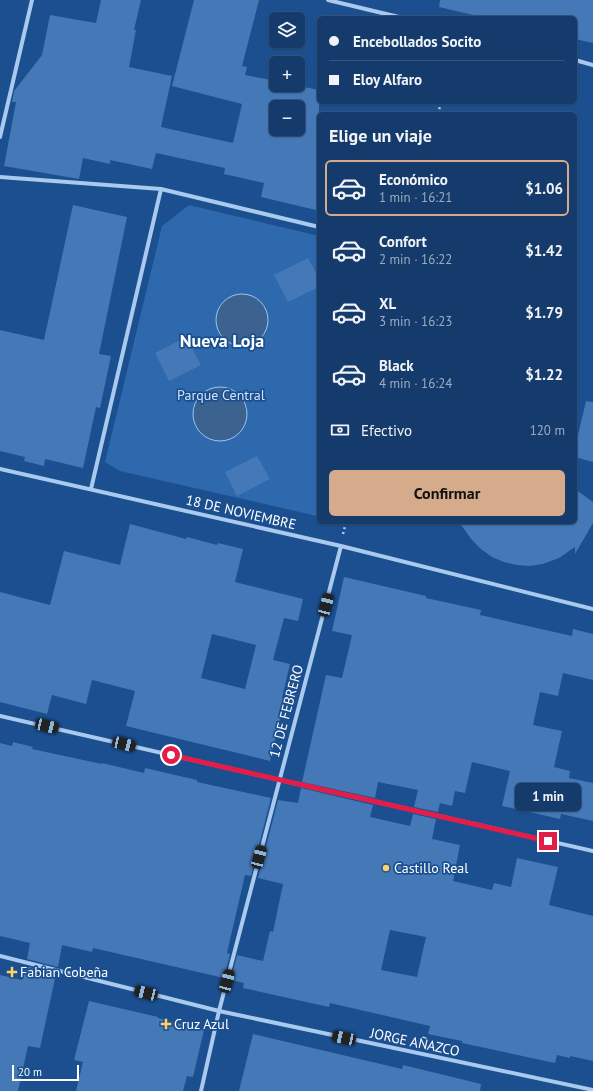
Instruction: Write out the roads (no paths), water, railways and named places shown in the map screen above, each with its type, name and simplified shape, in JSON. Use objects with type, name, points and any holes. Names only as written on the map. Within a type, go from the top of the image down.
[{"type":"street","points":[[0,137],[32,0]]},
{"type":"street","points":[[328,0],[395,16]]},
{"type":"street","points":[[577,61],[593,65]]},
{"type":"street","points":[[0,177],[161,189],[317,227]]},
{"type":"street","points":[[91,489],[161,189]]},
{"type":"street","name":"18 DE NOVIEMBRE","points":[[0,469],[341,546],[593,609]]},
{"type":"street","name":"12 DE FEBRERO","points":[[201,1091],[219,1011],[341,546]]},
{"type":"street","points":[[0,716],[593,851]]},
{"type":"street","name":"JORGE AÑAZCO","points":[[0,956],[219,1011],[593,1090]]},
{"type":"place","name":"Castillo Real","points":[[386,868]]},
{"type":"place","name":"Fabian Cobeña","points":[[12,972]]},
{"type":"place","name":"Cruz Azul","points":[[166,1024]]},
{"type":"district","name":"Nueva Loja","points":[[222,341]]},
{"type":"park label","name":"Parque Central","points":[[221,395]]}]
